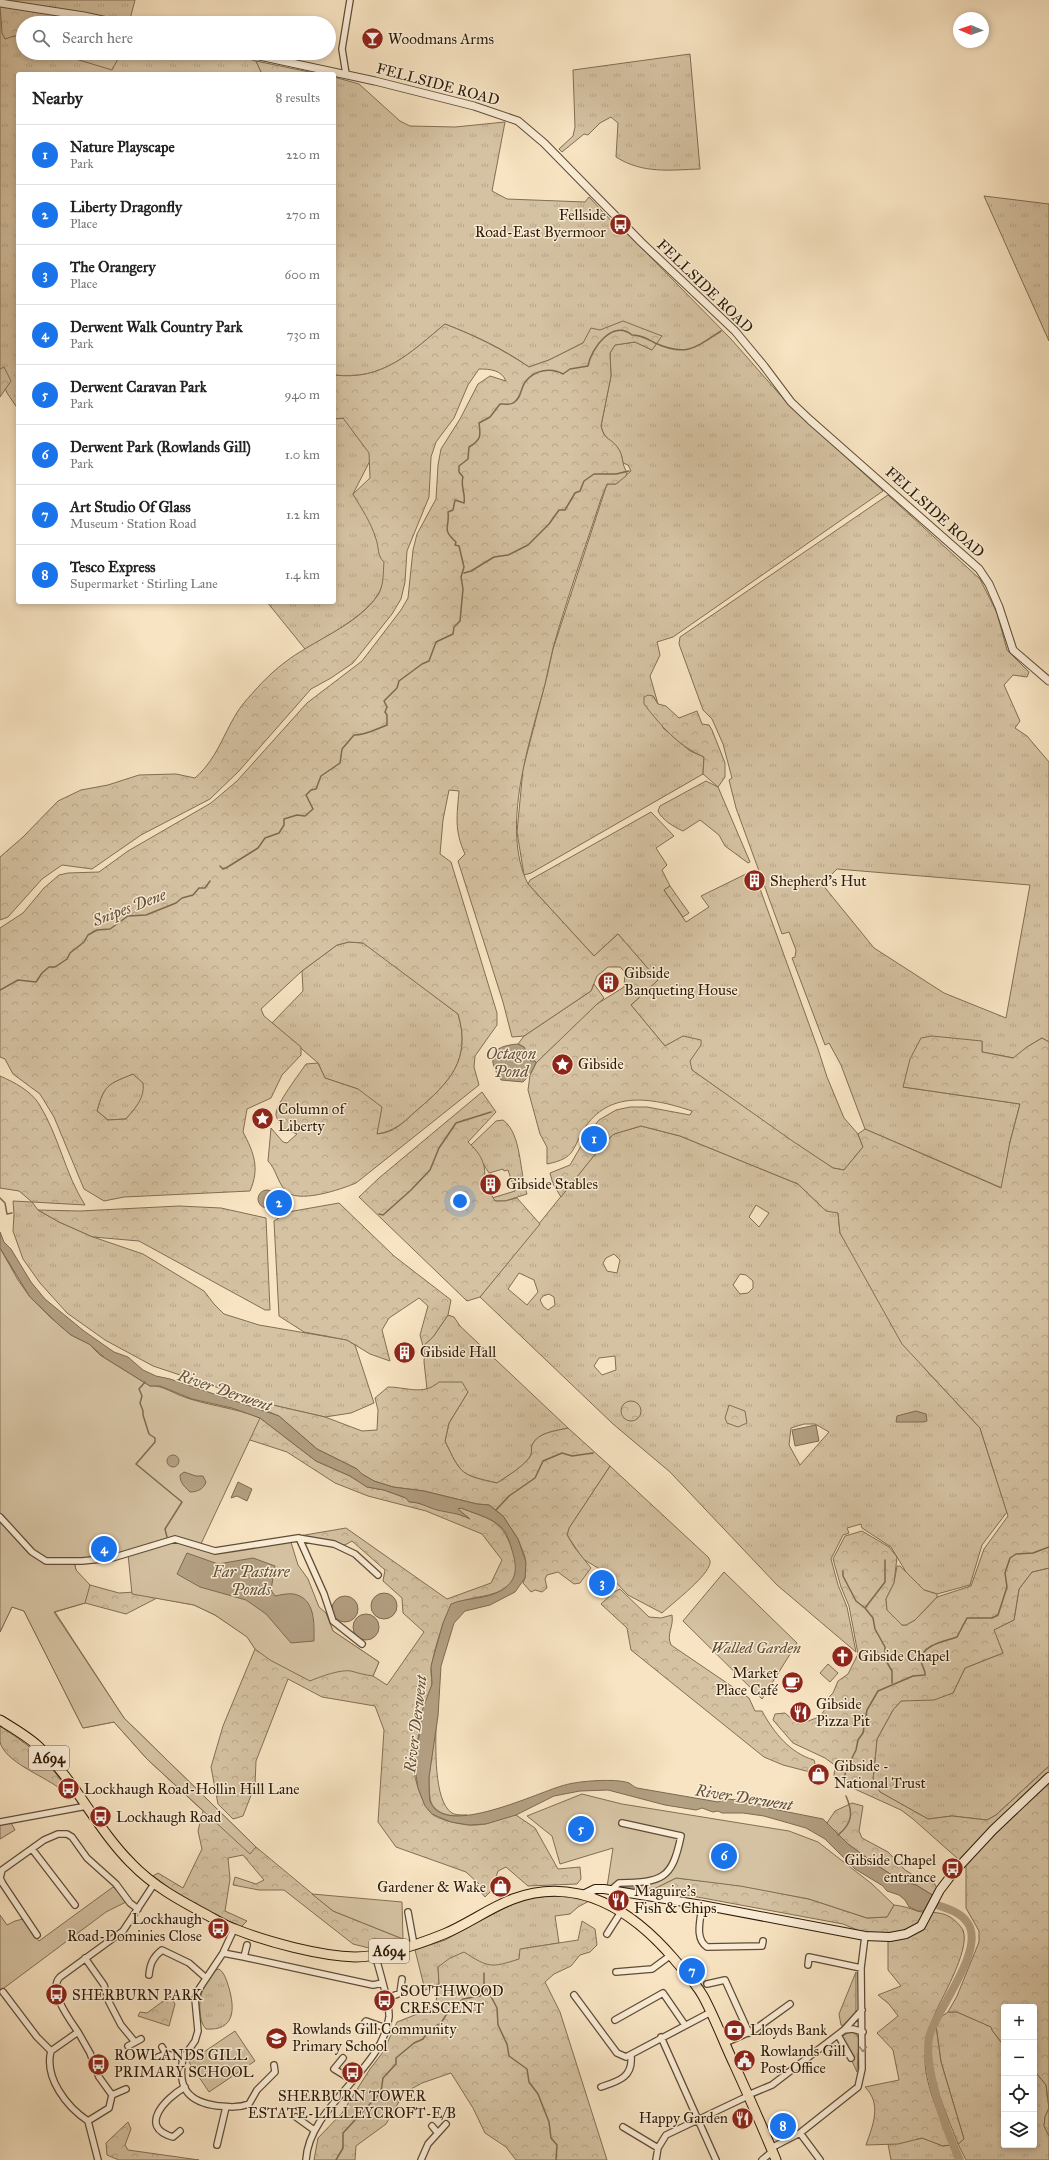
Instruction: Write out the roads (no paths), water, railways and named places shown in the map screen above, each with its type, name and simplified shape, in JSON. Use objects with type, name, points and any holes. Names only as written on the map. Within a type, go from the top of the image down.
[{"type":"main road","name":"A694","points":[[0,1720],[38,1746],[60,1770],[130,1862],[154,1884],[172,1897],[234,1929],[331,1955],[357,1957],[414,1945],[447,1933],[497,1906],[528,1894],[555,1890],[584,1894],[596,1898],[621,1912],[654,1936],[692,1980],[711,2012],[774,2153]]},
{"type":"main road","points":[[584,1894],[595,1889],[607,1890],[702,1905],[865,1936],[890,1937],[906,1934],[921,1926],[928,1916],[940,1890],[960,1865],[993,1830],[1049,1777]]},
{"type":"main road","points":[[596,1898],[607,1890]]},
{"type":"street","points":[[346,74],[342,49],[350,0]]},
{"type":"street","points":[[0,3],[84,16]]},
{"type":"street","name":"FELLSIDE ROAD","points":[[279,60],[346,74],[510,117],[524,125],[544,143],[641,242],[734,331],[764,366],[791,402],[979,569],[989,584],[999,607],[1013,650],[1049,681]]},
{"type":"street","points":[[0,1516],[32,1552],[46,1561],[82,1561],[112,1558],[175,1539],[216,1551],[299,1538],[334,1544],[355,1554],[378,1575]]},
{"type":"street","points":[[299,1538],[324,1594],[333,1621],[362,1644]]},
{"type":"street","points":[[0,1822],[87,1806]]},
{"type":"street","points":[[607,1890],[619,1883],[642,1882],[661,1878],[670,1871],[676,1860],[681,1836],[622,1823]]},
{"type":"street","points":[[37,1935],[0,1878],[2,1870],[6,1865],[58,1834],[67,1834],[72,1837],[87,1858],[116,1884],[130,1903],[138,1909]]},
{"type":"street","points":[[32,1849],[75,1906]]},
{"type":"street","points":[[88,2121],[109,2108],[112,2095],[99,2077],[90,2053],[60,2002],[56,1984],[60,1977],[123,1931],[154,1884]]},
{"type":"street","points":[[702,1905],[699,1934],[700,1940],[707,1947],[714,1949],[762,1946],[763,1941]]},
{"type":"street","points":[[408,1912],[414,1945]]},
{"type":"street","points":[[607,1934],[621,1912]]},
{"type":"street","points":[[234,1929],[223,1953],[206,1978],[195,1999],[198,2031],[195,2041],[183,2058],[180,2073],[184,2087],[193,2100],[205,2104],[239,2107],[249,2104],[257,2090],[275,2072],[274,2065]]},
{"type":"street","points":[[762,2160],[774,2153],[858,2087],[862,2069],[863,2032],[860,1968],[865,1936]]},
{"type":"street","points":[[244,1957],[247,1945]]},
{"type":"street","points":[[150,1975],[150,1966],[156,1955],[162,1950],[189,1963],[206,1978]]},
{"type":"street","points":[[223,1953],[373,1985],[382,1983]]},
{"type":"street","points":[[306,2160],[307,2147],[314,2130],[373,2054],[386,2028],[389,2015],[375,1954]]},
{"type":"street","points":[[616,1972],[652,1969],[671,1956]]},
{"type":"street","points":[[808,1965],[809,1957],[860,1968]]},
{"type":"street","points":[[86,1958],[104,1985],[108,2002],[121,2025],[135,2042]]},
{"type":"street","points":[[386,2000],[400,1993],[402,1979]]},
{"type":"street","points":[[707,1984],[725,1980],[749,2033]]},
{"type":"street","points":[[4,1992],[37,2036],[51,2051]]},
{"type":"street","points":[[615,2020],[663,1993],[685,2026]]},
{"type":"street","points":[[574,1995],[617,2053],[626,2057],[631,2056],[661,2037],[711,2012]]},
{"type":"street","points":[[725,2043],[749,2033],[790,2004]]},
{"type":"street","points":[[656,2160],[658,2148],[666,2134],[772,2085],[844,2030],[862,2010]]},
{"type":"street","points":[[360,2029],[365,2019],[386,2028]]},
{"type":"street","points":[[844,2030],[853,2029],[863,2032]]},
{"type":"street","points":[[78,2032],[51,2051],[48,2062],[59,2091],[78,2114],[88,2121],[98,2160]]},
{"type":"street","points":[[838,2035],[851,2058]]},
{"type":"street","points":[[661,2037],[716,2160]]},
{"type":"street","points":[[128,2046],[141,2039]]},
{"type":"street","points":[[162,2047],[166,2054]]},
{"type":"street","points":[[158,2056],[166,2054],[183,2058]]},
{"type":"street","points":[[602,2087],[623,2079],[628,2074],[631,2068],[631,2056]]},
{"type":"street","points":[[343,2058],[334,2069],[352,2080]]},
{"type":"street","points":[[173,2137],[162,2134],[157,2128],[156,2120],[162,2105],[173,2094],[184,2087]]},
{"type":"street","points":[[112,2095],[126,2089]]},
{"type":"street","points":[[218,2145],[226,2107]]},
{"type":"street","points":[[296,2117],[314,2130]]},
{"type":"street","points":[[421,2160],[428,2144],[437,2132],[446,2124]]},
{"type":"street","points":[[432,2126],[437,2132]]},
{"type":"street","points":[[623,2126],[658,2148]]},
{"type":"street","points":[[173,2144],[173,2137],[180,2131]]},
{"type":"street","points":[[800,2133],[820,2160]]},
{"type":"water","name":"Octagon Pond","points":[[518,1044],[524,1047],[531,1061],[535,1061],[536,1063],[530,1075],[523,1082],[501,1080],[494,1065],[494,1054],[502,1047]]},
{"type":"water","points":[[267,1190],[273,1193],[276,1199],[273,1205],[267,1208],[261,1205],[258,1199],[261,1193]]},
{"type":"water","points":[[0,1232],[4,1242],[11,1249],[31,1282],[45,1299],[84,1331],[114,1352],[128,1357],[143,1370],[156,1376],[170,1379],[279,1416],[317,1449],[357,1469],[362,1474],[374,1481],[393,1487],[424,1491],[477,1504],[489,1505],[503,1516],[518,1539],[526,1562],[525,1578],[515,1592],[490,1605],[465,1611],[454,1623],[441,1666],[438,1716],[429,1777],[430,1801],[439,1812],[453,1816],[472,1815],[515,1803],[565,1785],[579,1782],[597,1781],[623,1781],[637,1788],[718,1802],[725,1799],[751,1801],[768,1808],[823,1819],[848,1844],[875,1864],[901,1881],[916,1885],[934,1896],[927,1911],[918,1911],[909,1907],[905,1900],[899,1895],[887,1891],[883,1886],[855,1869],[825,1839],[806,1828],[764,1816],[743,1813],[722,1813],[718,1811],[713,1812],[702,1808],[696,1810],[665,1805],[608,1790],[580,1791],[554,1796],[516,1815],[486,1824],[469,1825],[451,1822],[432,1814],[425,1806],[418,1788],[413,1756],[419,1737],[422,1711],[432,1684],[431,1666],[443,1623],[451,1604],[496,1593],[508,1586],[514,1576],[515,1560],[504,1530],[491,1520],[461,1508],[458,1509],[470,1519],[458,1514],[409,1502],[406,1498],[384,1490],[367,1487],[350,1476],[316,1461],[260,1418],[232,1408],[192,1399],[160,1386],[150,1386],[105,1358],[89,1344],[71,1335],[30,1297],[0,1248]]},
{"type":"water","points":[[916,1411],[926,1414],[927,1421],[896,1422],[897,1416]]},
{"type":"water","points":[[816,1425],[819,1441],[795,1446],[792,1430]]},
{"type":"water","points":[[171,1455],[175,1455],[179,1461],[175,1467],[171,1467],[167,1463],[167,1459]]},
{"type":"water","points":[[184,1472],[196,1476],[203,1476],[206,1482],[204,1487],[200,1490],[190,1492],[181,1480],[180,1475]]},
{"type":"water","points":[[238,1482],[252,1489],[247,1501],[237,1496],[231,1498]]},
{"type":"water","name":"Far Pasture Ponds","points":[[187,1553],[218,1564],[253,1558],[275,1566],[271,1590],[275,1596],[294,1594],[306,1601],[312,1613],[314,1641],[291,1643],[266,1614],[246,1600],[200,1587],[177,1574]]},
{"type":"water","points":[[384,1593],[394,1596],[397,1606],[394,1616],[384,1619],[374,1616],[371,1606],[374,1596]]},
{"type":"water","points":[[345,1596],[355,1599],[358,1609],[355,1619],[345,1622],[335,1619],[332,1609],[335,1599]]},
{"type":"water","points":[[366,1614],[376,1617],[379,1627],[376,1637],[366,1640],[356,1637],[353,1627],[356,1617]]},
{"type":"waterway","name":"Snipes Dene","points":[[220,866],[223,869],[226,868],[258,848],[265,838],[279,833],[284,825],[284,819],[297,815],[305,816],[313,809],[306,795],[311,790],[316,789],[321,776],[340,763],[342,749],[354,735],[367,733],[387,725],[387,715],[385,712],[387,707],[384,701],[397,688],[399,681],[422,664],[429,661],[436,642],[453,634],[454,627],[460,621],[463,589],[461,577],[464,567],[459,546],[455,545],[456,542],[451,538],[447,531],[448,512],[453,510],[455,500],[464,503],[462,483],[463,477],[459,472],[459,466],[468,459],[469,447],[478,440],[480,431],[479,423],[490,417],[500,404],[510,404],[516,401],[524,384],[534,374],[548,370],[563,374],[570,369],[588,366],[593,351],[598,344],[611,333],[625,331],[666,347],[683,350],[697,346],[721,331]]},
{"type":"waterway","name":"Snipes Dene","points":[[464,573],[471,571],[494,557],[508,555],[528,545],[549,524],[559,510],[565,510],[575,493],[580,491],[584,481],[594,474],[616,474],[629,471]]},
{"type":"waterway","name":"Snipes Dene","points":[[0,990],[18,980],[36,982],[42,973],[49,967],[55,967],[67,959],[70,953],[84,942],[88,935],[97,930],[110,929],[128,916],[146,915],[176,903],[182,898],[193,895],[199,888],[205,888],[210,881]]},
{"type":"waterway","points":[[379,1214],[383,1215],[411,1190],[430,1170],[439,1148],[456,1123],[491,1112]]},
{"type":"waterway","points":[[0,1198],[5,1203],[7,1214],[12,1213]]},
{"type":"waterway","points":[[145,1382],[139,1389],[142,1396],[140,1403],[149,1434],[155,1438],[155,1442],[136,1464],[182,1502],[165,1529],[167,1537]]},
{"type":"waterway","points":[[496,1510],[509,1496],[535,1478],[543,1461],[562,1453],[572,1456],[593,1453]]},
{"type":"waterway","points":[[843,1785],[846,1770],[856,1750],[858,1740],[863,1733],[867,1710],[878,1691],[913,1676],[925,1675],[921,1662],[922,1655],[930,1647],[957,1637],[967,1618],[992,1618],[998,1615],[1007,1587],[1005,1573],[1010,1558],[1016,1554],[1033,1553],[1049,1547]]},
{"type":"waterway","points":[[865,1608],[885,1582],[885,1560]]},
{"type":"waterway","points":[[843,1571],[843,1576],[856,1601],[865,1608],[873,1618],[875,1629],[885,1647],[885,1659],[892,1671],[892,1683]]},
{"type":"waterway","points":[[838,1835],[843,1831],[849,1822],[850,1807],[846,1796]]},
{"type":"waterway","name":"River Derwent","points":[[927,1902],[959,1914],[967,1922],[971,1933],[971,1946],[966,1962],[930,2034],[928,2046],[932,2079],[942,2116],[960,2160]]},
{"type":"waterway","points":[[484,1973],[484,1983],[497,2008],[498,2025],[507,2044],[509,2056],[527,2069],[529,2082],[538,2094],[549,2122],[551,2138],[557,2145],[556,2160]]},
{"type":"waterway","points":[[336,2160],[343,2148],[343,2133],[381,2092],[383,2078],[396,2064],[396,2058],[414,2043],[423,2039],[428,2031],[441,2023],[448,2012],[463,1999],[480,1996],[486,1989]]},
{"type":"place","name":"Woodmans Arms","points":[[372,39]]},
{"type":"place","name":"Fellside Road-East Byermoor","points":[[621,224]]},
{"type":"place","name":"Shepherd's Hut","points":[[755,881]]},
{"type":"place","name":"Gibside Banqueting House","points":[[608,982]]},
{"type":"place","name":"Gibside","points":[[563,1064]]},
{"type":"place","name":"Column of Liberty","points":[[263,1118]]},
{"type":"place","name":"Nature Playscape","points":[[594,1139]]},
{"type":"place","name":"Gibside Stables","points":[[491,1184]]},
{"type":"place","name":"Liberty Dragonfly","points":[[279,1203]]},
{"type":"place","name":"Gibside Hall","points":[[404,1352]]},
{"type":"place","name":"Derwent Walk Country Park","points":[[104,1549]]},
{"type":"place","name":"The Orangery","points":[[602,1583]]},
{"type":"place","name":"Gibside Chapel","points":[[843,1656]]},
{"type":"place","name":"Market Place Café","points":[[793,1682]]},
{"type":"place","name":"Gibside Pizza Pit","points":[[800,1713]]},
{"type":"place","name":"Gibside - National Trust","points":[[819,1775]]},
{"type":"place","name":"Lockhaugh Road-Hollin Hill Lane","points":[[68,1789]]},
{"type":"place","name":"Lockhaugh Road","points":[[100,1817]]},
{"type":"place","name":"Derwent Caravan Park","points":[[581,1829]]},
{"type":"place","name":"Derwent Park (Rowlands Gill)","points":[[724,1856]]},
{"type":"place","name":"Gibside Chapel entrance","points":[[952,1869]]},
{"type":"place","name":"Gardener & Wake","points":[[501,1887]]},
{"type":"place","name":"Maguire's Fish & Chips","points":[[619,1900]]},
{"type":"place","name":"Lockhaugh Road-Dominies Close","points":[[218,1928]]},
{"type":"place","name":"Art Studio Of Glass","points":[[692,1971]]},
{"type":"place","name":"SHERBURN PARK","points":[[57,1995]]},
{"type":"place","name":"SOUTHWOOD CRESCENT","points":[[384,2000]]},
{"type":"place","name":"Lloyds Bank","points":[[734,2030]]},
{"type":"place","name":"Rowlands Gill Community Primary School","points":[[277,2038]]},
{"type":"place","name":"Rowlands Gill Post Office","points":[[745,2060]]},
{"type":"place","name":"ROWLANDS GILL PRIMARY SCHOOL","points":[[99,2064]]},
{"type":"place","name":"SHERBURN TOWER ESTATE-LILLEYCROFT-E/B","points":[[352,2073]]},
{"type":"place","name":"Happy Garden","points":[[743,2118]]},
{"type":"place","name":"Tesco Express","points":[[783,2126]]},
{"type":"park label","name":"Walled Garden","points":[[756,1648]]}]
